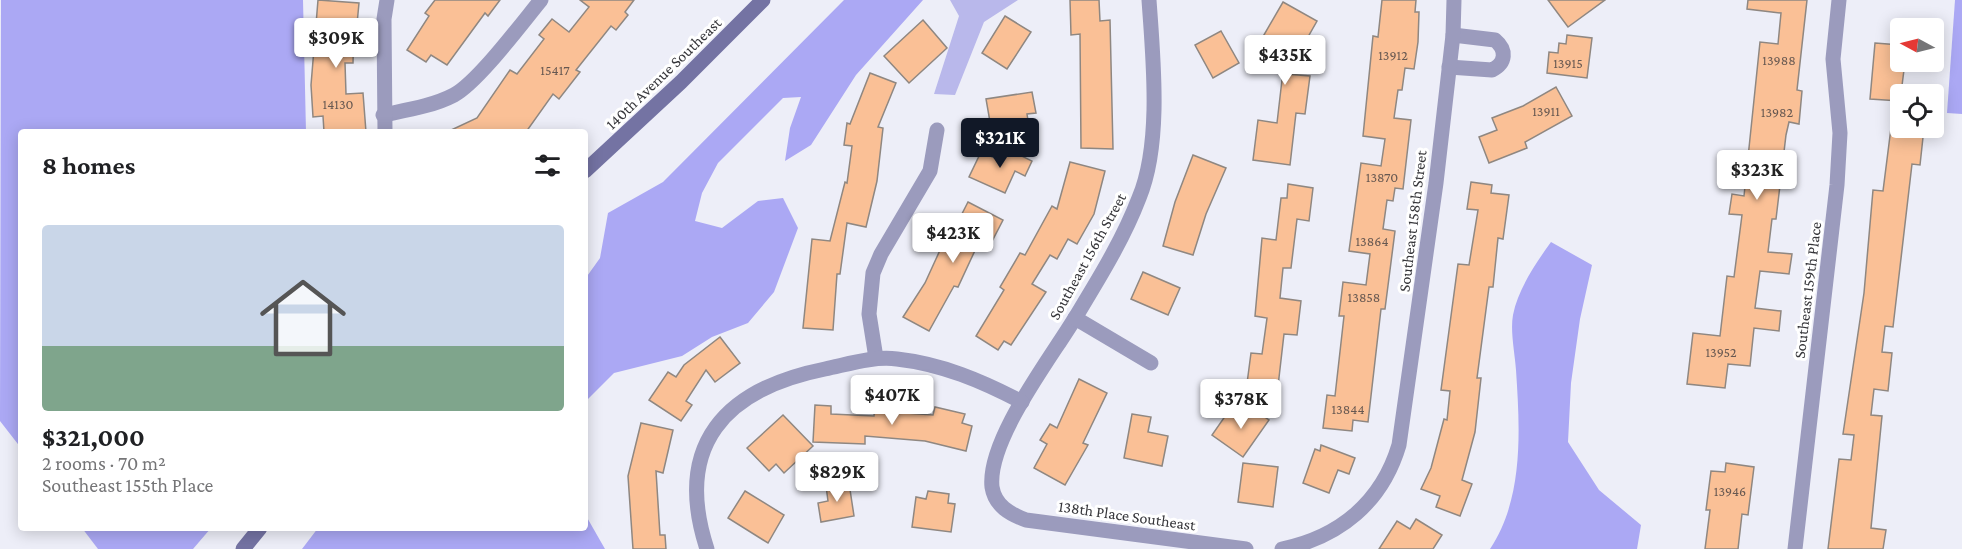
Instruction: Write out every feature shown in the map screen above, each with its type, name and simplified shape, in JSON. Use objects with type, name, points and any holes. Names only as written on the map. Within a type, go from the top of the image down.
[{"type":"main road","name":"140th Avenue Southeast","points":[[588,168],[681,82],[763,0]]},
{"type":"main road","points":[[243,549],[258,531]]},
{"type":"street","points":[[385,129],[384,19],[387,0]]},
{"type":"street","points":[[383,115],[427,105],[456,94],[482,69],[541,0]]},
{"type":"street","name":"Southeast 156th Street","points":[[1004,510],[995,498],[993,470],[1007,429],[1075,318],[1140,197],[1154,114],[1149,0]]},
{"type":"street","name":"Southeast 158th Street","points":[[1282,549],[1328,534],[1360,511],[1385,480],[1399,445],[1425,268],[1453,35],[1454,0]]},
{"type":"street","name":"Southeast 159th Place","points":[[1795,549],[1837,185],[1840,133],[1833,59],[1839,0]]},
{"type":"street","points":[[1449,66],[1492,70],[1502,62],[1504,56],[1503,50],[1495,40],[1453,35]]},
{"type":"street","points":[[876,358],[870,314],[873,273],[881,254],[930,171],[937,130]]},
{"type":"street","points":[[1075,318],[1151,363]]},
{"type":"street","points":[[707,549],[695,502],[695,480],[702,452],[720,422],[739,403],[762,390],[806,373],[876,358],[921,363],[953,371],[986,383],[1022,402]]},
{"type":"street","name":"138th Place Southeast","points":[[1004,510],[1026,520],[1246,549]]},
{"type":"shaded area","points":[[1,0],[303,0],[306,129],[18,129],[18,444],[0,421]]},
{"type":"shaded area","points":[[844,0],[923,0],[856,75],[811,145],[785,161],[790,128],[801,97],[783,98],[718,163],[702,193],[695,221],[722,228],[758,201],[783,198],[798,228],[774,292],[748,323],[712,337],[682,356],[614,373],[588,399],[588,275],[600,258],[608,213],[663,182]]},
{"type":"shaded area","points":[[950,0],[1018,0],[984,22],[955,95],[934,94],[959,16]]},
{"type":"shaded area","points":[[1955,0],[1962,0],[1962,114],[1947,113]]},
{"type":"shaded area","points":[[1551,242],[1592,265],[1580,319],[1571,383],[1568,442],[1599,490],[1641,525],[1637,549],[1490,549],[1509,508],[1517,463],[1518,416],[1512,335],[1513,315],[1523,286]]},
{"type":"shaded area","points":[[588,519],[605,549],[302,549],[316,531],[588,531]]},
{"type":"shaded area","points":[[84,531],[208,531],[193,549],[98,549]]},
{"type":"building","points":[[318,0],[359,3],[357,24],[354,24],[353,63],[345,63],[346,94],[363,93],[366,129],[324,129],[323,116],[313,117],[311,85]]},
{"type":"building","points":[[435,0],[500,0],[488,16],[485,13],[447,65],[431,55],[426,62],[407,50],[429,16],[425,13]]},
{"type":"building","points":[[580,0],[634,0],[625,12],[628,15],[616,30],[611,26],[576,70],[580,72],[559,99],[553,94],[528,129],[453,129],[477,118],[510,70],[517,74],[544,39],[539,35],[552,19],[569,32],[589,7]]},
{"type":"building","points":[[1070,0],[1099,0],[1100,21],[1110,20],[1113,149],[1081,148],[1080,34],[1071,35]]},
{"type":"building","points":[[1382,0],[1416,0],[1415,12],[1419,12],[1414,69],[1405,68],[1402,90],[1398,90],[1394,118],[1411,120],[1403,189],[1395,188],[1393,201],[1387,200],[1383,229],[1395,231],[1385,309],[1381,309],[1368,422],[1353,420],[1352,431],[1323,428],[1327,395],[1335,396],[1344,316],[1339,316],[1343,282],[1366,285],[1370,254],[1349,251],[1361,163],[1381,166],[1385,139],[1363,136],[1373,36],[1378,37]]},
{"type":"building","points":[[1548,0],[1605,0],[1568,27]]},
{"type":"building","points":[[1748,0],[1807,0],[1797,90],[1802,91],[1799,124],[1789,122],[1776,219],[1772,219],[1768,252],[1792,254],[1789,274],[1760,271],[1755,308],[1781,311],[1779,331],[1754,328],[1750,366],[1728,364],[1725,388],[1687,384],[1693,333],[1720,336],[1727,276],[1734,277],[1742,215],[1729,214],[1732,194],[1744,196],[1760,42],[1778,44],[1781,13],[1747,9]]},
{"type":"building","points":[[1283,2],[1317,21],[1287,74],[1310,76],[1305,114],[1296,113],[1290,165],[1253,160],[1258,120],[1277,123],[1285,54],[1261,40]]},
{"type":"building","points":[[1005,16],[1031,32],[1007,69],[982,53]]},
{"type":"building","points":[[923,20],[947,48],[909,83],[884,56]]},
{"type":"building","points":[[1221,31],[1239,63],[1213,78],[1195,45]]},
{"type":"building","points":[[1567,35],[1592,38],[1587,78],[1547,73],[1549,52],[1558,53],[1559,43],[1566,44]]},
{"type":"building","points":[[1875,43],[1890,44],[1890,72],[1904,72],[1902,84],[1890,84],[1890,100],[1870,99]]},
{"type":"building","points":[[870,73],[896,83],[878,127],[883,128],[877,181],[866,227],[847,223],[840,274],[837,274],[833,330],[803,328],[812,239],[830,241],[845,182],[847,183],[852,146],[844,145],[847,123],[850,124]]},
{"type":"building","points":[[1556,87],[1572,116],[1525,142],[1527,148],[1489,163],[1479,137],[1497,130],[1492,118],[1523,106]]},
{"type":"building","points":[[1032,92],[1036,113],[1027,114],[1029,127],[1003,130],[1002,121],[990,122],[986,99]]},
{"type":"building","points":[[1890,136],[1890,138],[1923,138],[1920,165],[1912,164],[1893,327],[1885,326],[1882,352],[1892,353],[1888,391],[1874,389],[1871,415],[1882,416],[1871,528],[1886,530],[1883,549],[1828,549],[1839,459],[1851,460],[1854,435],[1843,434],[1864,293],[1873,190],[1883,191]]},
{"type":"building","points":[[1003,147],[1032,161],[1025,176],[1015,171],[1005,193],[969,177],[981,152],[997,159]]},
{"type":"building","points":[[1193,155],[1226,168],[1206,214],[1193,255],[1163,246],[1175,202]]},
{"type":"building","points":[[1070,162],[1105,171],[1094,214],[1077,244],[1068,239],[1057,259],[1050,255],[1032,284],[1046,292],[1011,345],[1004,341],[998,350],[976,336],[1004,290],[1000,287],[1020,253],[1025,255],[1052,206],[1057,209]]},
{"type":"building","points":[[1471,182],[1492,185],[1491,193],[1509,195],[1503,239],[1498,238],[1493,287],[1489,287],[1477,378],[1481,378],[1475,432],[1462,480],[1472,484],[1460,516],[1436,507],[1440,496],[1421,489],[1431,468],[1444,419],[1447,420],[1450,391],[1441,390],[1458,264],[1469,265],[1478,210],[1467,209]]},
{"type":"building","points":[[1288,184],[1313,188],[1309,221],[1297,219],[1291,268],[1283,268],[1280,298],[1301,301],[1297,335],[1284,334],[1277,395],[1246,391],[1251,353],[1262,354],[1267,318],[1255,316],[1262,238],[1276,240],[1281,198],[1287,198]]},
{"type":"building","points":[[968,202],[1003,220],[988,249],[978,244],[958,287],[954,286],[929,331],[903,317],[925,283],[941,248],[944,249]]},
{"type":"building","points":[[1143,272],[1180,288],[1168,315],[1131,299]]},
{"type":"building","points":[[720,337],[740,363],[715,382],[706,370],[686,401],[692,405],[681,421],[649,400],[668,372],[676,377],[684,365]]},
{"type":"building","points":[[1079,379],[1107,393],[1083,443],[1088,445],[1065,485],[1034,468],[1047,444],[1040,440],[1050,424],[1057,428]]},
{"type":"building","points":[[876,395],[894,396],[893,412],[933,415],[935,407],[965,414],[962,423],[972,426],[966,451],[925,441],[865,436],[865,444],[813,442],[815,405],[831,406],[831,414],[874,416]]},
{"type":"building","points":[[1245,404],[1269,420],[1243,457],[1212,435],[1228,412],[1242,421]]},
{"type":"building","points":[[1132,414],[1151,417],[1148,432],[1168,436],[1162,466],[1124,458]]},
{"type":"building","points":[[783,415],[813,446],[784,473],[776,464],[769,471],[747,448]]},
{"type":"building","points":[[641,423],[673,430],[663,473],[656,471],[660,535],[665,535],[666,549],[633,549],[628,476]]},
{"type":"building","points":[[1321,445],[1355,458],[1349,474],[1338,470],[1329,493],[1303,483],[1315,449],[1320,451]]},
{"type":"building","points":[[1243,463],[1278,467],[1273,507],[1238,502]]},
{"type":"building","points":[[1726,463],[1754,467],[1748,515],[1742,514],[1738,549],[1705,549],[1710,510],[1706,510],[1711,471],[1725,472]]},
{"type":"building","points":[[849,483],[854,516],[821,522],[818,503],[828,501],[826,486]]},
{"type":"building","points":[[745,491],[784,515],[768,543],[728,518]]},
{"type":"building","points":[[928,491],[949,494],[948,503],[955,504],[951,532],[912,527],[916,497],[926,499]]},
{"type":"building","points":[[1416,519],[1442,535],[1433,549],[1379,549],[1397,521],[1410,529]]}]
